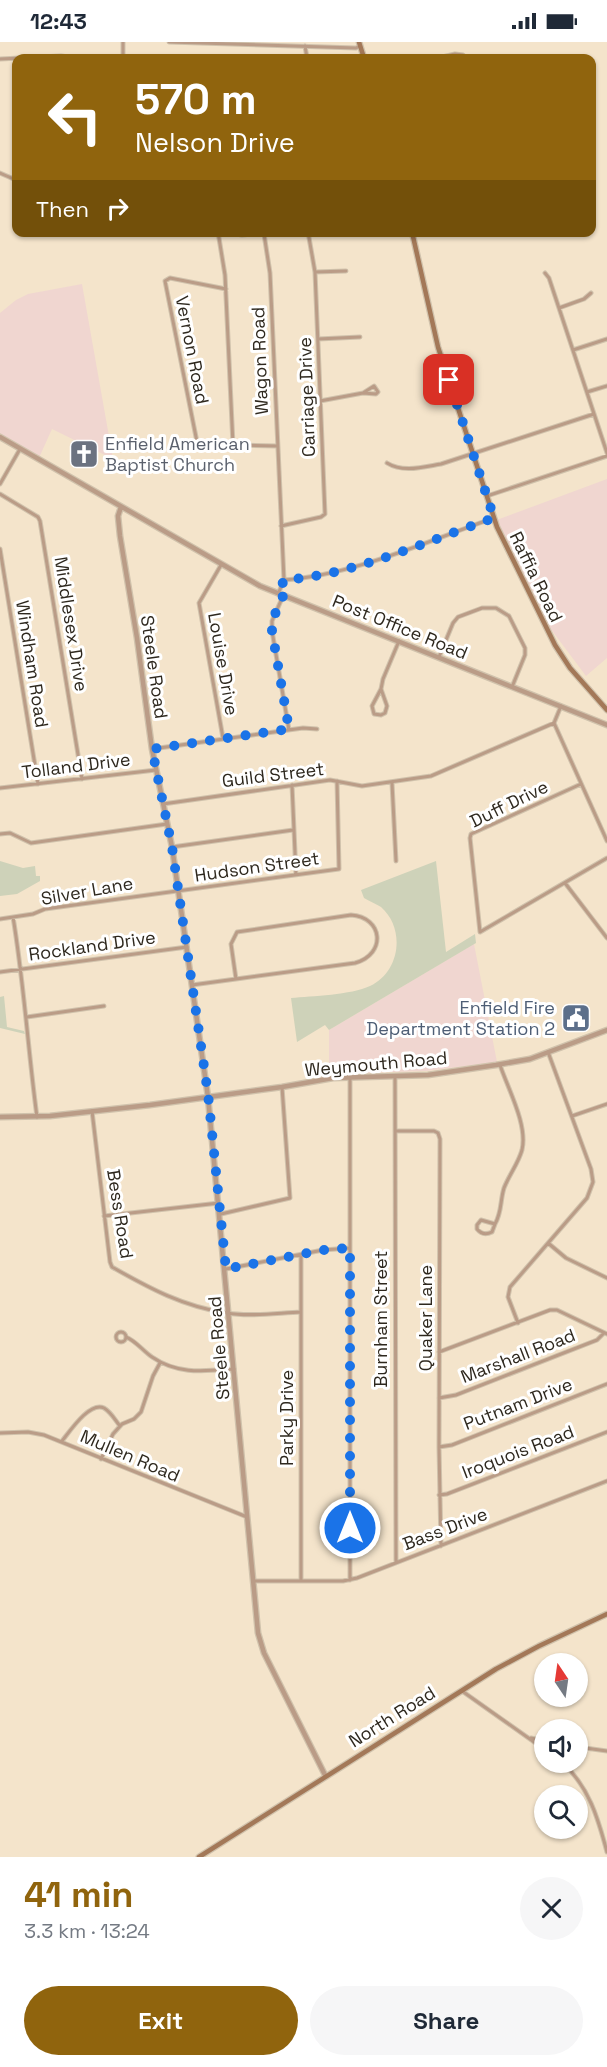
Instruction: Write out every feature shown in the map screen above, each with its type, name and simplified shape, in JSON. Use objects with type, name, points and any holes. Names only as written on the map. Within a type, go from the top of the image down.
[{"type":"main road","name":"Raffia Road","points":[[413,237],[438,347],[494,518],[555,645],[567,664],[607,710]]},
{"type":"main road","name":"North Road","points":[[199,1857],[460,1690],[539,1646],[607,1614]]},
{"type":"street","points":[[169,42],[356,48],[360,44]]},
{"type":"street","points":[[306,46],[307,54]]},
{"type":"street","points":[[221,237],[226,289],[233,445]]},
{"type":"street","name":"Wagon Road","points":[[264,237],[270,273],[284,580],[272,621],[272,631],[289,729]]},
{"type":"street","name":"Carriage Drive","points":[[281,526],[321,517],[325,514],[315,272],[309,237]]},
{"type":"street","points":[[315,272],[346,271]]},
{"type":"street","points":[[487,496],[607,455],[549,278],[545,273]]},
{"type":"street","name":"Vernon Road","points":[[226,289],[170,278],[165,281],[197,442],[277,446]]},
{"type":"street","points":[[559,308],[584,299],[591,293]]},
{"type":"street","points":[[318,339],[360,337]]},
{"type":"street","points":[[573,350],[607,339]]},
{"type":"street","points":[[320,401],[378,392],[374,386],[363,393]]},
{"type":"street","points":[[587,392],[607,386]]},
{"type":"street","points":[[387,464],[396,468],[418,468],[473,455],[594,414]]},
{"type":"street","name":"Post Office Road","points":[[0,437],[221,564],[280,595],[607,725]]},
{"type":"street","points":[[0,484],[20,448]]},
{"type":"street","name":"Middlesex Drive","points":[[0,494],[38,516],[40,520],[82,779]]},
{"type":"street","name":"Steele Road","points":[[121,507],[118,523],[152,749],[179,891],[208,1098],[220,1203],[258,1634],[264,1653],[325,1775]]},
{"type":"street","points":[[284,580],[313,577],[361,564],[494,518]]},
{"type":"street","name":"Windham Road","points":[[0,549],[38,784]]},
{"type":"street","name":"Louise Drive","points":[[221,564],[199,603],[223,738]]},
{"type":"street","points":[[439,657],[453,623],[458,617],[482,608],[496,608],[509,616],[525,648],[525,654],[512,687]]},
{"type":"street","points":[[381,689],[387,706],[385,713],[381,716],[374,714],[372,706],[399,641]]},
{"type":"street","points":[[561,706],[554,723],[607,841]]},
{"type":"street","name":"Guild Street","points":[[163,804],[330,780],[351,786],[362,786],[441,774],[554,723]]},
{"type":"street","points":[[152,749],[289,729],[317,729]]},
{"type":"street","name":"Tolland Drive","points":[[0,788],[156,770]]},
{"type":"street","name":"Hudson Street","points":[[179,891],[339,869],[337,781]]},
{"type":"street","points":[[392,783],[396,861]]},
{"type":"street","name":"Duff Drive","points":[[565,883],[480,932],[470,838],[471,834],[581,784]]},
{"type":"street","points":[[292,785],[296,875]]},
{"type":"street","points":[[0,834],[10,833],[31,843],[167,824]]},
{"type":"street","points":[[172,847],[293,830]]},
{"type":"street","points":[[607,858],[565,883],[607,938]]},
{"type":"street","name":"Silver Lane","points":[[0,919],[33,914],[45,909],[179,891]]},
{"type":"street","points":[[192,985],[236,979],[362,961],[371,955],[376,946],[375,930],[368,920],[360,915],[351,915],[240,931],[231,944],[236,979]]},
{"type":"street","points":[[13,917],[27,1017],[37,1117]]},
{"type":"street","name":"Rockland Drive","points":[[0,972],[187,947]]},
{"type":"street","points":[[27,1017],[104,1006]]},
{"type":"street","name":"Weymouth Road","points":[[0,1118],[37,1117],[208,1098],[350,1077],[428,1075],[500,1065],[530,1059],[607,1030]]},
{"type":"street","points":[[518,1323],[510,1304],[508,1291],[587,1198],[592,1188],[593,1177],[548,1052]]},
{"type":"street","points":[[495,1224],[481,1220],[477,1229],[482,1233],[492,1232],[501,1215],[504,1187],[519,1159],[523,1145],[522,1126],[500,1065]]},
{"type":"street","name":"Burnham Street","points":[[395,1075],[396,1563]]},
{"type":"street","points":[[350,1077],[350,1580]]},
{"type":"street","points":[[220,1214],[290,1198],[282,1087]]},
{"type":"street","points":[[572,1116],[607,1104]]},
{"type":"street","name":"Bess Road","points":[[92,1111],[112,1267],[167,1297],[199,1308],[229,1314]]},
{"type":"street","name":"Quaker Lane","points":[[395,1131],[434,1131],[438,1133],[440,1139],[439,1495],[441,1546]]},
{"type":"street","points":[[104,1216],[220,1203]]},
{"type":"street","points":[[548,1243],[566,1258],[607,1278]]},
{"type":"street","points":[[226,1269],[333,1249],[350,1248]]},
{"type":"street","name":"Parky Drive","points":[[301,1255],[301,1581]]},
{"type":"street","points":[[439,1352],[550,1310],[557,1310],[606,1333]]},
{"type":"street","points":[[229,1314],[301,1312]]},
{"type":"street","name":"Marshall Road","points":[[439,1398],[456,1395],[597,1340],[606,1333]]},
{"type":"street","points":[[126,1337],[160,1363],[187,1371],[234,1369]]},
{"type":"street","points":[[101,1459],[112,1434],[141,1412],[153,1376],[160,1363]]},
{"type":"street","name":"Putnam Drive","points":[[439,1447],[607,1384]]},
{"type":"street","points":[[62,1441],[86,1413],[96,1407],[101,1407],[110,1413],[120,1426]]},
{"type":"street","name":"Mullen Road","points":[[0,1433],[28,1432],[62,1441],[101,1459],[247,1517]]},
{"type":"street","name":"Iroquois Road","points":[[439,1495],[447,1494],[607,1432]]},
{"type":"street","name":"Bass Drive","points":[[253,1581],[350,1580],[607,1481]]},
{"type":"street","points":[[460,1690],[534,1741]]},
{"type":"street","points":[[530,1738],[534,1739]]},
{"type":"street","points":[[588,1748],[607,1751]]},
{"type":"street","points":[[573,1773],[588,1795],[596,1813],[607,1852]]},
{"type":"shaded area","points":[[82,284],[113,459],[52,429],[38,460],[0,437],[0,313],[28,294]]},
{"type":"shaded area","points":[[607,479],[607,658],[586,676],[550,628],[494,521]]},
{"type":"shaded area","points":[[474,944],[497,1062],[426,1071],[329,1074],[329,1030]]},
{"type":"green space","points":[[0,861],[23,868],[35,866],[36,876],[40,876],[40,881],[17,894],[0,896]]},
{"type":"green space","points":[[436,861],[446,952],[475,934],[476,943],[329,1030],[325,1025],[297,1042],[291,998],[331,995],[362,989],[380,979],[388,971],[393,961],[396,950],[394,927],[389,916],[381,907],[364,898],[361,890]]},
{"type":"green space","points":[[4,996],[7,1027],[24,1031],[25,1034],[0,1028],[0,997]]},
{"type":"place","name":"Enfield American Baptist Church","points":[[84,454]]},
{"type":"place","name":"Enfield Fire Department Station 2","points":[[576,1018]]},
{"type":"route","points":[[350,1528],[350,1248],[323,1250],[226,1269],[208,1094],[172,847],[152,749],[289,729],[272,631],[272,621],[283,596],[278,594],[284,580],[313,577],[361,564],[494,518],[449,380]]}]
